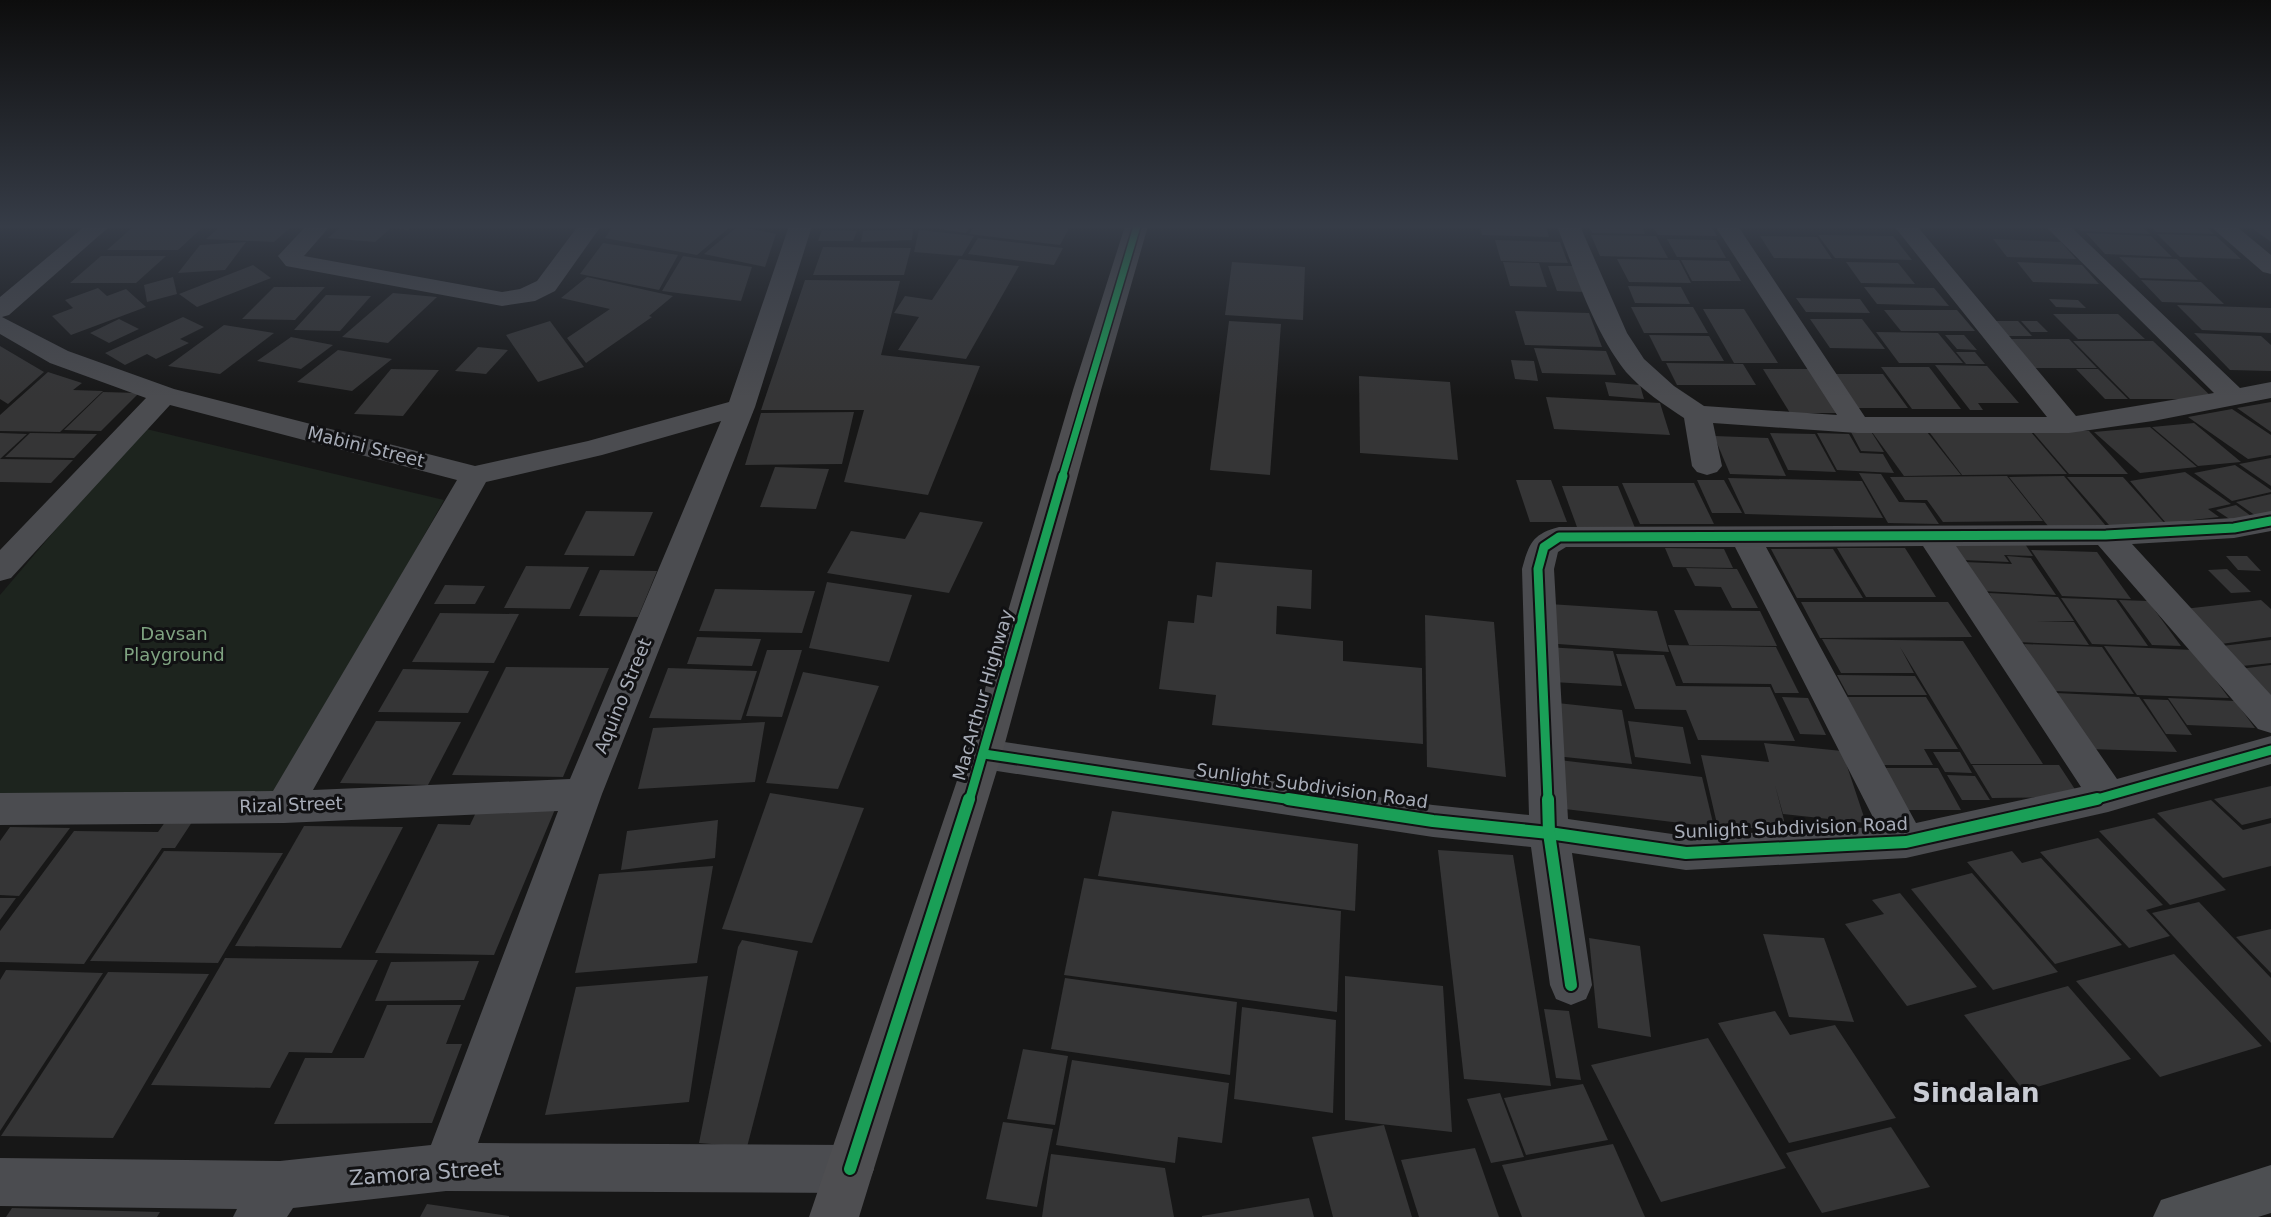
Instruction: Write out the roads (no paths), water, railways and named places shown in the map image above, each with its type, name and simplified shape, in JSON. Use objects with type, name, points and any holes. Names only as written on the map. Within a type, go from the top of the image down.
[{"type":"highway","name":"MacArthur Highway","points":[[834,1217],[984,754],[1120,283]]},
{"type":"main road","points":[[2178,1217],[2271,1189]]},
{"type":"street","points":[[0,310],[32,283]]},
{"type":"street","points":[[413,283],[502,299],[526,296],[548,283]]},
{"type":"street","name":"Aquino Street","points":[[446,1167],[583,795],[741,407],[782,283]]},
{"type":"street","points":[[1591,283],[1598,300],[1636,366],[1682,405],[1697,414],[1857,425],[2069,424],[2153,413],[2271,390]]},
{"type":"street","points":[[1763,283],[1857,425]]},
{"type":"street","points":[[1952,283],[2069,424]]},
{"type":"street","points":[[2115,283],[2233,396]]},
{"type":"street","name":"Mabini Street","points":[[0,324],[59,357],[164,394],[475,475],[592,449],[741,407]]},
{"type":"street","points":[[0,570],[164,394]]},
{"type":"street","points":[[1697,414],[1707,466]]},
{"type":"street","points":[[284,807],[475,475]]},
{"type":"street","points":[[1571,985],[1550,833],[1538,569],[1544,547],[1559,537],[2106,535],[2234,528],[2271,521]]},
{"type":"street","points":[[1932,535],[2108,797]]},
{"type":"street","points":[[2106,535],[2271,719]]},
{"type":"street","points":[[1746,538],[1905,842]]},
{"type":"street","name":"Sunlight Subdivision Road","points":[[984,754],[1433,820],[1550,833],[1686,853],[1905,842],[2108,797],[2271,750]]},
{"type":"street","name":"Rizal Street","points":[[0,809],[284,807],[583,795]]},
{"type":"street","name":"Zamora Street","points":[[0,1182],[269,1201],[446,1167],[850,1169]]},
{"type":"district","name":"Sindalan","points":[[1976,1093]]},
{"type":"park label","name":"Davsan Playground","points":[[174,644]]}]
